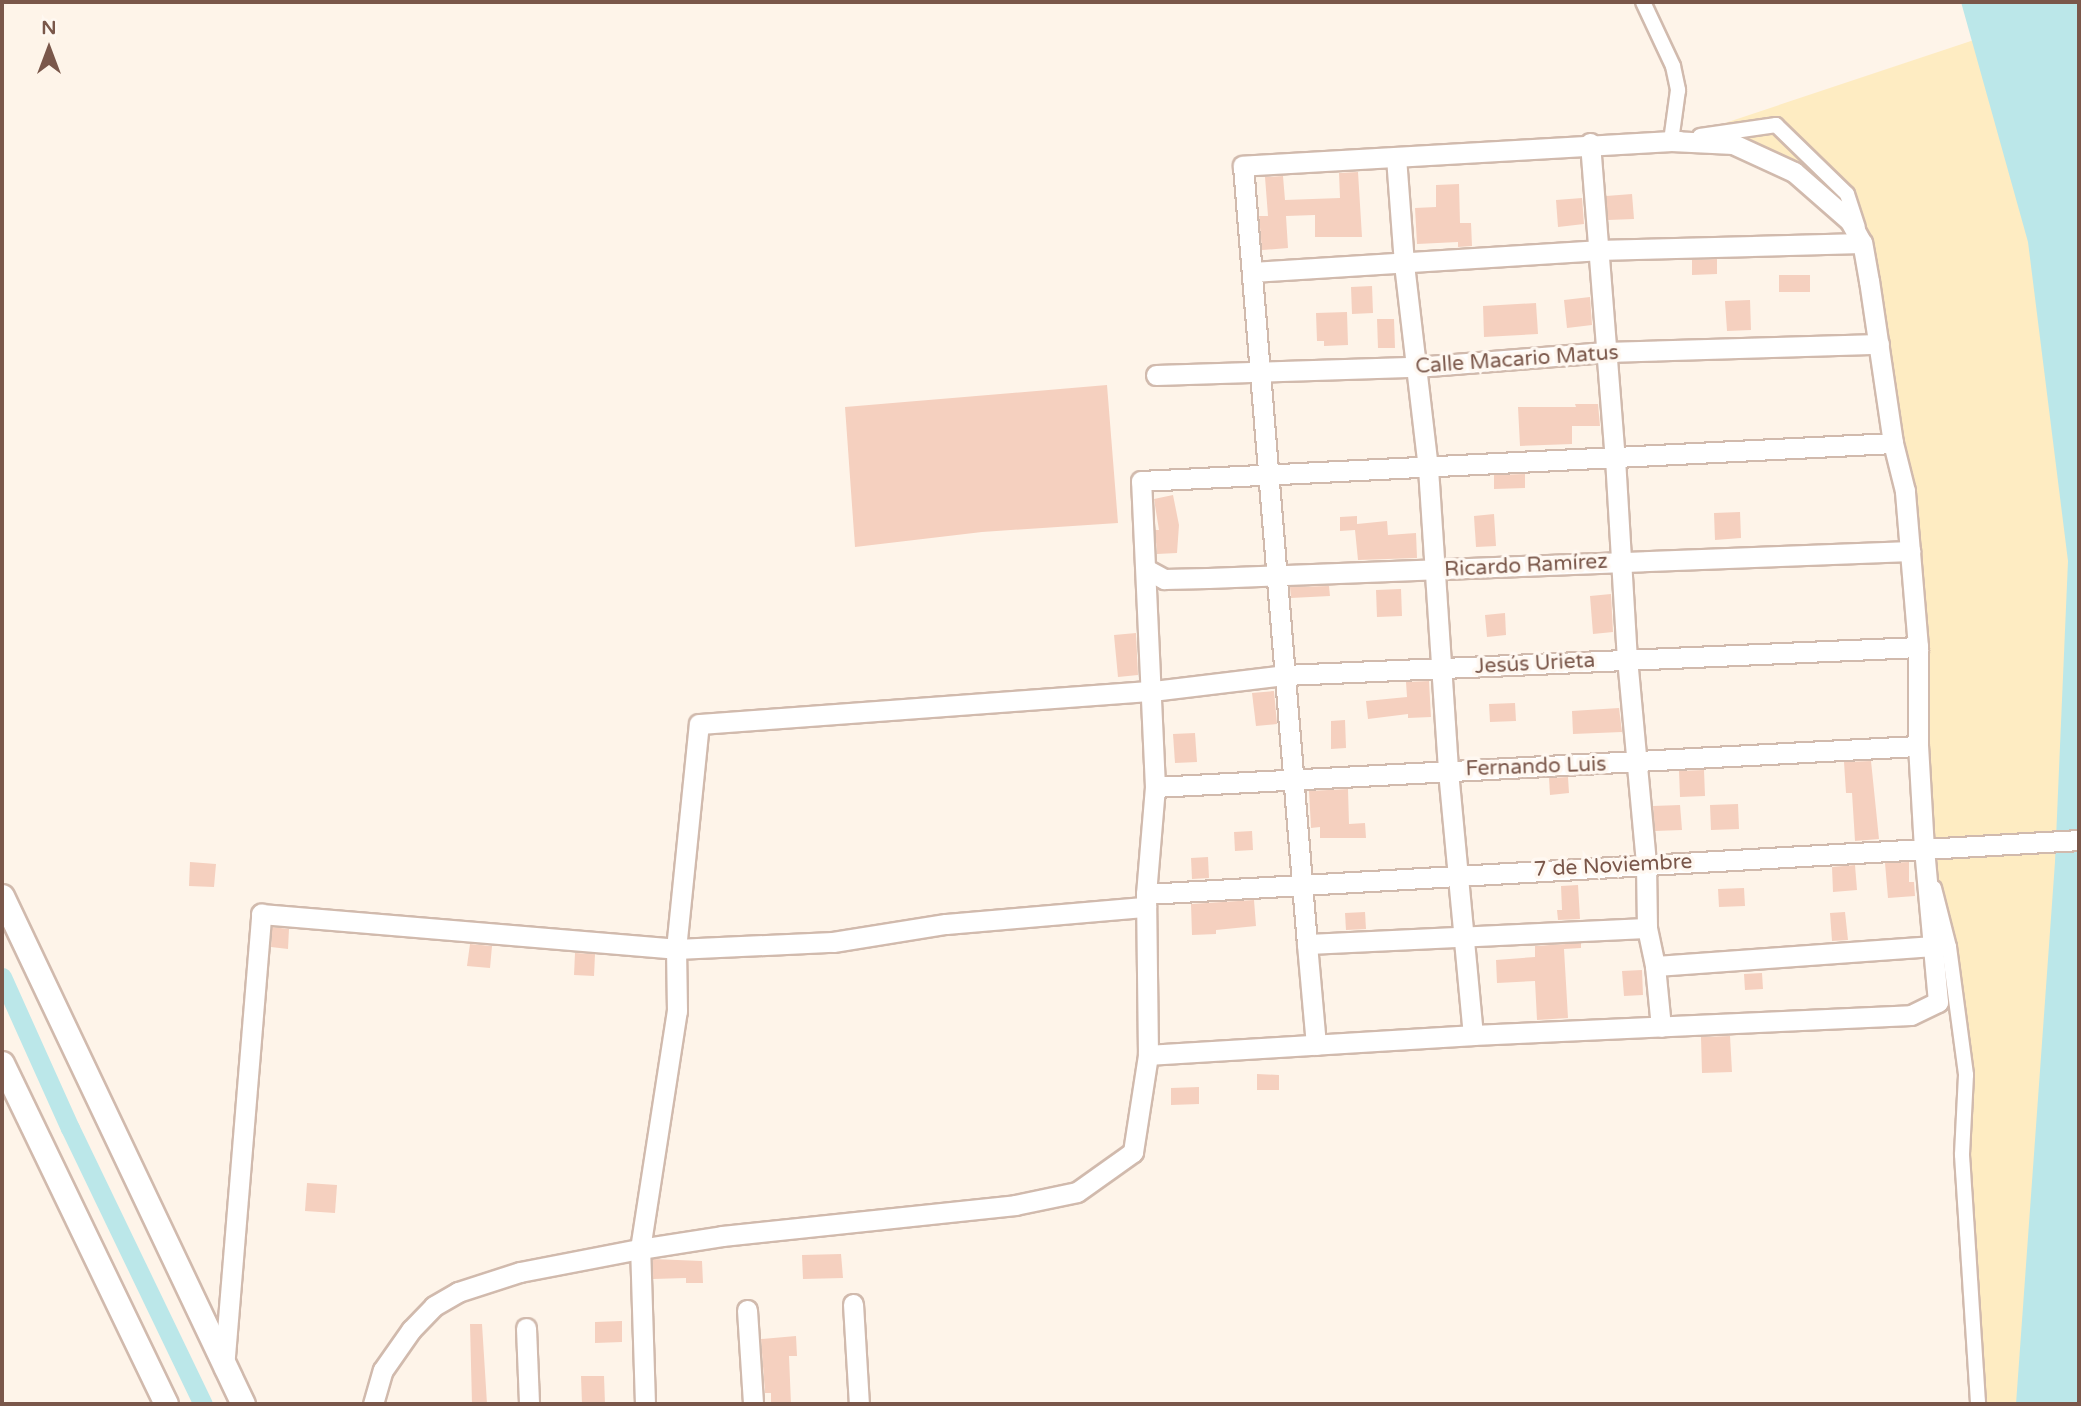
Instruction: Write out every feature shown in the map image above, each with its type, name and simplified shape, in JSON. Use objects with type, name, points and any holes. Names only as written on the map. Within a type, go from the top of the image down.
[{"type":"street","points":[[1643,2],[1673,66],[1678,90],[1671,141]]},
{"type":"street","points":[[1148,1055],[1473,1035],[1911,1015],[1938,1002],[1924,849],[1918,746],[1918,647],[1905,491],[1893,443],[1862,243],[1847,194],[1776,125],[1671,141]]},
{"type":"street","points":[[1316,1045],[1243,166],[1590,143],[1671,141],[1733,144],[1794,172],[1850,221],[1862,243]]},
{"type":"street","points":[[1590,143],[1615,458],[1627,658],[1639,763],[1646,864],[1647,928],[1655,966],[1661,1027]]},
{"type":"street","points":[[1396,157],[1404,264],[1428,468],[1448,771],[1473,1035]]},
{"type":"street","points":[[1252,272],[1597,250],[1862,243]]},
{"type":"street","name":"Calle Macario Matus","points":[[1156,375],[1416,367],[1605,352],[1879,344]]},
{"type":"street","points":[[373,1404],[383,1370],[411,1330],[434,1306],[458,1292],[520,1272],[722,1236],[1015,1205],[1077,1192],[1133,1152],[1148,1055],[1146,900],[1155,787],[1153,691],[1141,481],[1893,443]]},
{"type":"street","name":"Ricardo Ramírez","points":[[1146,569],[1164,579],[1433,572],[1622,560],[1910,551]]},
{"type":"street","name":"Jesús Urieta","points":[[676,949],[699,724],[1153,691],[1285,676],[1440,670],[1627,658],[1918,647]]},
{"type":"street","name":"Fernando Luis","points":[[1155,787],[1918,746]]},
{"type":"street","name":"7 de Noviembre","points":[[224,1369],[261,914],[676,949],[833,942],[946,924],[1302,884],[2079,841]]},
{"type":"street","points":[[1924,849],[1949,947],[1966,1076],[1962,1155],[1978,1404]]},
{"type":"street","points":[[2,896],[224,1369],[243,1404]]},
{"type":"street","points":[[1307,944],[1647,928]]},
{"type":"street","points":[[1655,966],[1934,946]]},
{"type":"street","points":[[645,1404],[640,1249],[677,1011],[676,949]]},
{"type":"street","points":[[2,1063],[166,1404]]},
{"type":"street","points":[[853,1304],[859,1404]]},
{"type":"street","points":[[747,1310],[753,1404]]},
{"type":"street","points":[[526,1328],[529,1404]]},
{"type":"sand","points":[[2079,5],[2079,1404],[1978,1404],[1962,1155],[1966,1075],[1924,849],[1918,647],[1862,243],[1794,172],[1733,144],[1671,141]]},
{"type":"water","points":[[1961,2],[2079,2],[2079,1404],[2016,1404],[2055,862],[2068,561],[2028,242]]},
{"type":"building","points":[[1358,172],[1362,237],[1315,237],[1315,215],[1286,216],[1288,248],[1262,250],[1259,216],[1268,216],[1265,177],[1283,176],[1285,200],[1340,198],[1339,173]]},
{"type":"building","points":[[1459,184],[1460,223],[1471,223],[1472,246],[1458,247],[1458,242],[1417,244],[1415,208],[1436,207],[1436,185]]},
{"type":"building","points":[[1632,194],[1634,219],[1608,220],[1606,196]]},
{"type":"building","points":[[1582,198],[1584,224],[1558,227],[1556,200]]},
{"type":"building","points":[[1717,259],[1717,274],[1692,275],[1692,260]]},
{"type":"building","points":[[1779,275],[1810,275],[1810,292],[1779,292]]},
{"type":"building","points":[[1372,286],[1373,313],[1352,314],[1351,287]]},
{"type":"building","points":[[1590,297],[1592,325],[1567,328],[1564,300]]},
{"type":"building","points":[[1750,300],[1751,330],[1727,331],[1725,301]]},
{"type":"building","points":[[1536,303],[1538,334],[1484,337],[1483,306]]},
{"type":"building","points":[[1347,312],[1348,345],[1324,346],[1324,341],[1317,341],[1316,313]]},
{"type":"building","points":[[1377,319],[1394,319],[1395,348],[1378,348]]},
{"type":"building","points":[[1107,385],[1118,523],[982,532],[855,547],[845,407]]},
{"type":"building","points":[[1575,404],[1598,404],[1600,426],[1572,426],[1572,444],[1520,446],[1518,407],[1576,407]]},
{"type":"building","points":[[1525,474],[1525,488],[1494,489],[1494,475]]},
{"type":"building","points":[[1173,495],[1179,525],[1177,553],[1157,554],[1155,530],[1159,530],[1154,499]]},
{"type":"building","points":[[1740,512],[1741,538],[1715,540],[1714,513]]},
{"type":"building","points":[[1494,514],[1496,546],[1476,547],[1474,516]]},
{"type":"building","points":[[1357,516],[1357,524],[1387,521],[1388,535],[1416,533],[1417,558],[1358,560],[1355,530],[1340,531],[1340,517]]},
{"type":"building","points":[[1329,586],[1330,596],[1291,598],[1290,587]]},
{"type":"building","points":[[1401,589],[1402,616],[1377,617],[1376,590]]},
{"type":"building","points":[[1611,594],[1613,632],[1593,634],[1590,596]]},
{"type":"building","points":[[1505,613],[1506,635],[1487,637],[1485,615]]},
{"type":"building","points":[[1136,633],[1138,675],[1118,677],[1114,635]]},
{"type":"building","points":[[1429,681],[1431,717],[1408,718],[1408,714],[1368,719],[1366,701],[1407,697],[1406,682]]},
{"type":"building","points":[[1274,691],[1277,724],[1256,726],[1252,693]]},
{"type":"building","points":[[1515,703],[1516,721],[1490,722],[1489,704]]},
{"type":"building","points":[[1619,708],[1622,732],[1573,734],[1572,711]]},
{"type":"building","points":[[1345,720],[1346,748],[1331,749],[1331,721]]},
{"type":"building","points":[[1195,733],[1197,762],[1175,763],[1173,734]]},
{"type":"building","points":[[1871,761],[1879,839],[1855,841],[1852,793],[1846,793],[1844,762]]},
{"type":"building","points":[[1704,770],[1705,796],[1680,797],[1679,771]]},
{"type":"building","points":[[1568,777],[1569,793],[1550,795],[1549,778]]},
{"type":"building","points":[[1348,789],[1349,824],[1365,823],[1366,838],[1320,838],[1320,827],[1311,828],[1309,791]]},
{"type":"building","points":[[1738,804],[1739,829],[1711,830],[1710,805]]},
{"type":"building","points":[[1680,805],[1682,830],[1655,831],[1653,806]]},
{"type":"building","points":[[1252,831],[1253,850],[1235,851],[1234,832]]},
{"type":"building","points":[[1208,857],[1209,878],[1192,879],[1191,858]]},
{"type":"building","points":[[190,862],[216,864],[214,887],[189,886]]},
{"type":"building","points":[[1909,862],[1909,882],[1914,882],[1915,896],[1888,898],[1885,863]]},
{"type":"building","points":[[1855,865],[1857,890],[1833,892],[1832,867]]},
{"type":"building","points":[[1578,885],[1580,919],[1558,920],[1557,910],[1562,910],[1561,886]]},
{"type":"building","points":[[1744,888],[1745,906],[1719,907],[1718,889]]},
{"type":"building","points":[[1254,900],[1256,926],[1216,930],[1216,934],[1192,935],[1191,904]]},
{"type":"building","points":[[1365,912],[1366,929],[1346,930],[1345,913]]},
{"type":"building","points":[[1845,912],[1848,940],[1832,941],[1830,913]]},
{"type":"building","points":[[272,927],[289,929],[288,949],[271,947]]},
{"type":"building","points":[[1581,943],[1581,948],[1564,949],[1568,1018],[1537,1020],[1535,981],[1497,983],[1496,960],[1535,957],[1535,946]]},
{"type":"building","points":[[470,944],[492,946],[490,968],[467,966]]},
{"type":"building","points":[[575,953],[595,954],[594,976],[574,975]]},
{"type":"building","points":[[1642,970],[1643,995],[1624,996],[1622,971]]},
{"type":"building","points":[[1762,973],[1763,989],[1745,990],[1744,974]]},
{"type":"building","points":[[1730,1036],[1732,1072],[1702,1073],[1701,1037]]},
{"type":"building","points":[[1257,1074],[1279,1075],[1279,1090],[1257,1090]]},
{"type":"building","points":[[1199,1087],[1199,1104],[1171,1105],[1171,1088]]},
{"type":"building","points":[[307,1183],[337,1185],[335,1213],[305,1211]]},
{"type":"building","points":[[841,1254],[843,1278],[803,1279],[802,1255]]},
{"type":"building","points":[[653,1259],[702,1261],[703,1283],[686,1283],[686,1278],[653,1279]]},
{"type":"building","points":[[622,1321],[622,1342],[595,1343],[595,1322]]},
{"type":"building","points":[[470,1324],[482,1324],[487,1404],[472,1404]]},
{"type":"building","points":[[796,1336],[797,1356],[789,1356],[791,1404],[771,1404],[771,1393],[765,1393],[761,1339]]},
{"type":"building","points":[[581,1376],[604,1376],[605,1404],[582,1404]]},
{"type":"waterway","points":[[2,977],[70,1128],[203,1404]]}]
